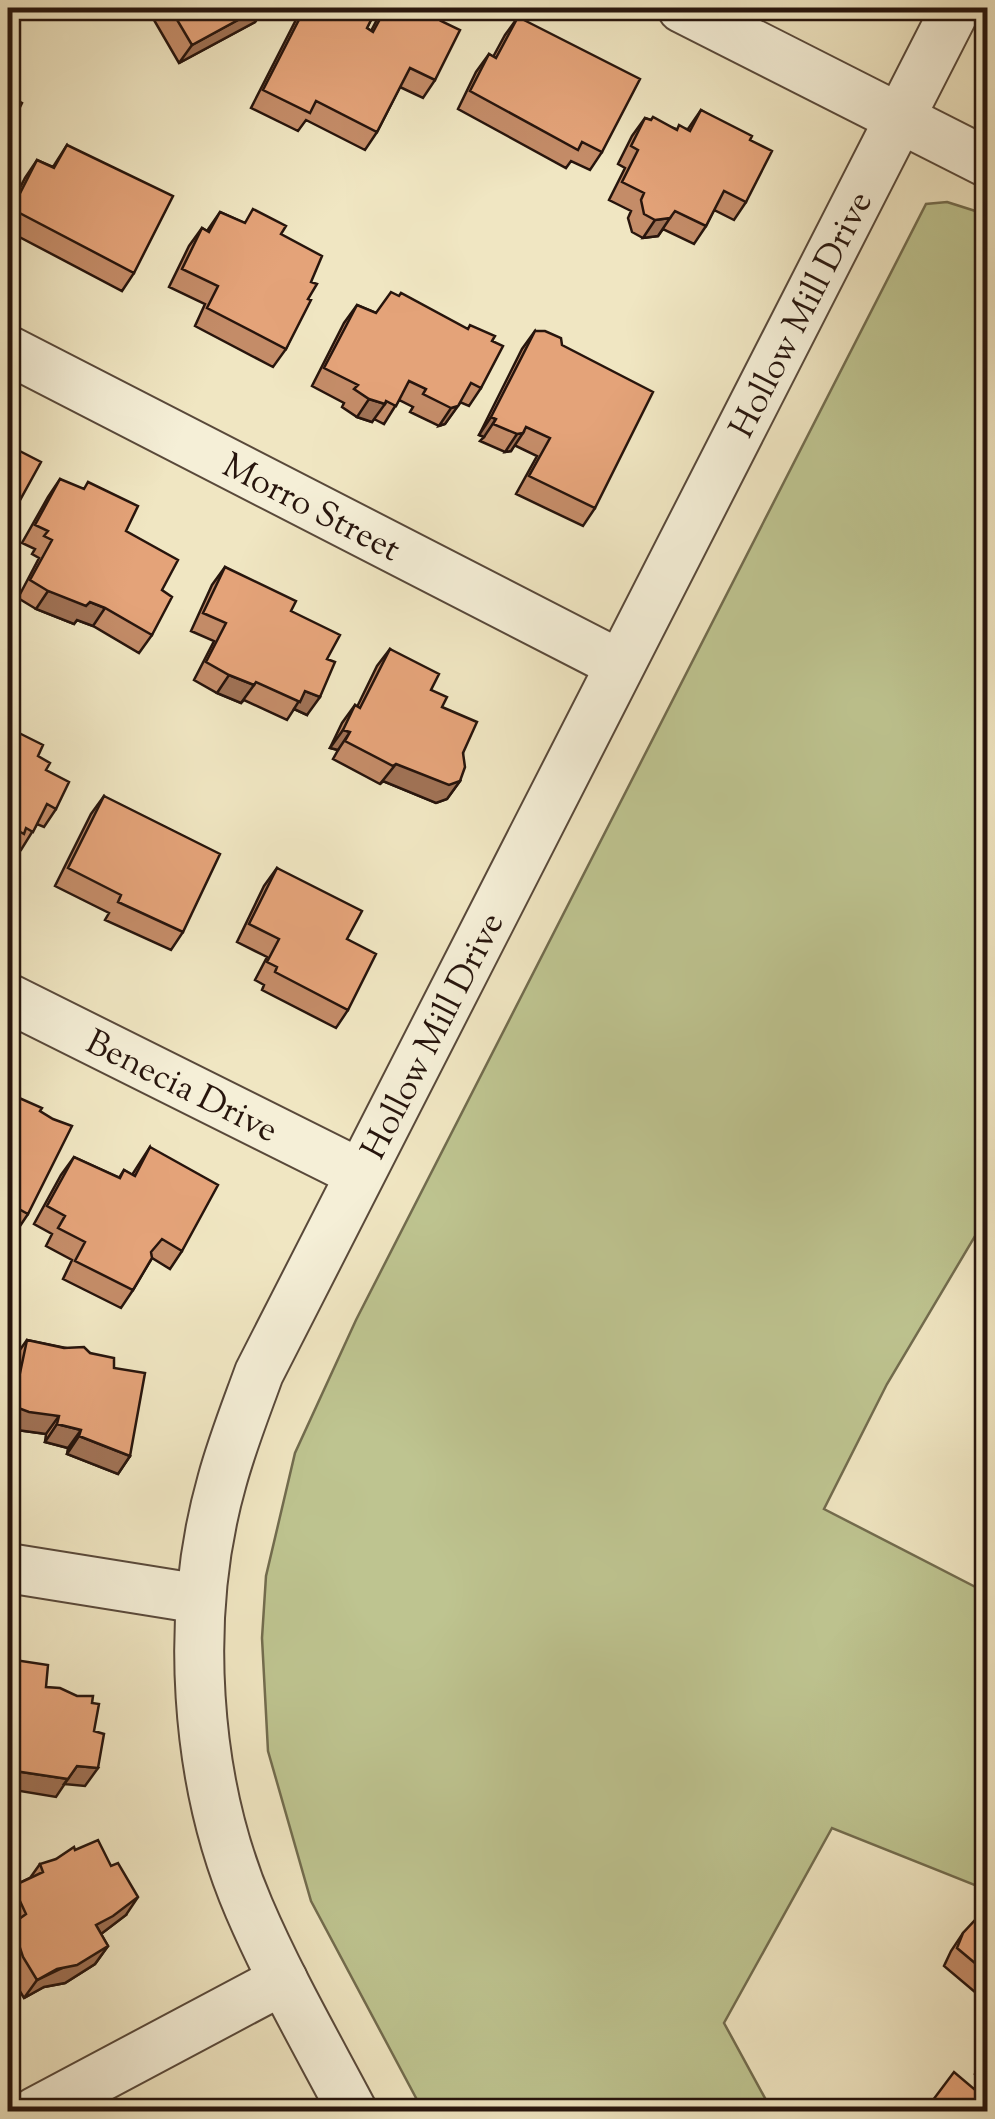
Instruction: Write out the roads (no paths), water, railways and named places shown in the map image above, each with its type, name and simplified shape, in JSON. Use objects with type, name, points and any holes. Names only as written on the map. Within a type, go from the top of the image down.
[{"type":"street","points":[[682,8],[988,163]]},
{"type":"street","name":"Hollow Mill Drive","points":[[353,2112],[247,1904],[222,1830],[206,1754],[198,1678],[201,1599],[221,1484],[258,1372],[956,8]]},
{"type":"street","name":"Morro Street","points":[[8,350],[619,664]]},
{"type":"street","name":"Benecia Drive","points":[[8,998],[359,1174]]},
{"type":"street","points":[[8,1568],[201,1599]]},
{"type":"street","points":[[35,2112],[283,1980]]}]
